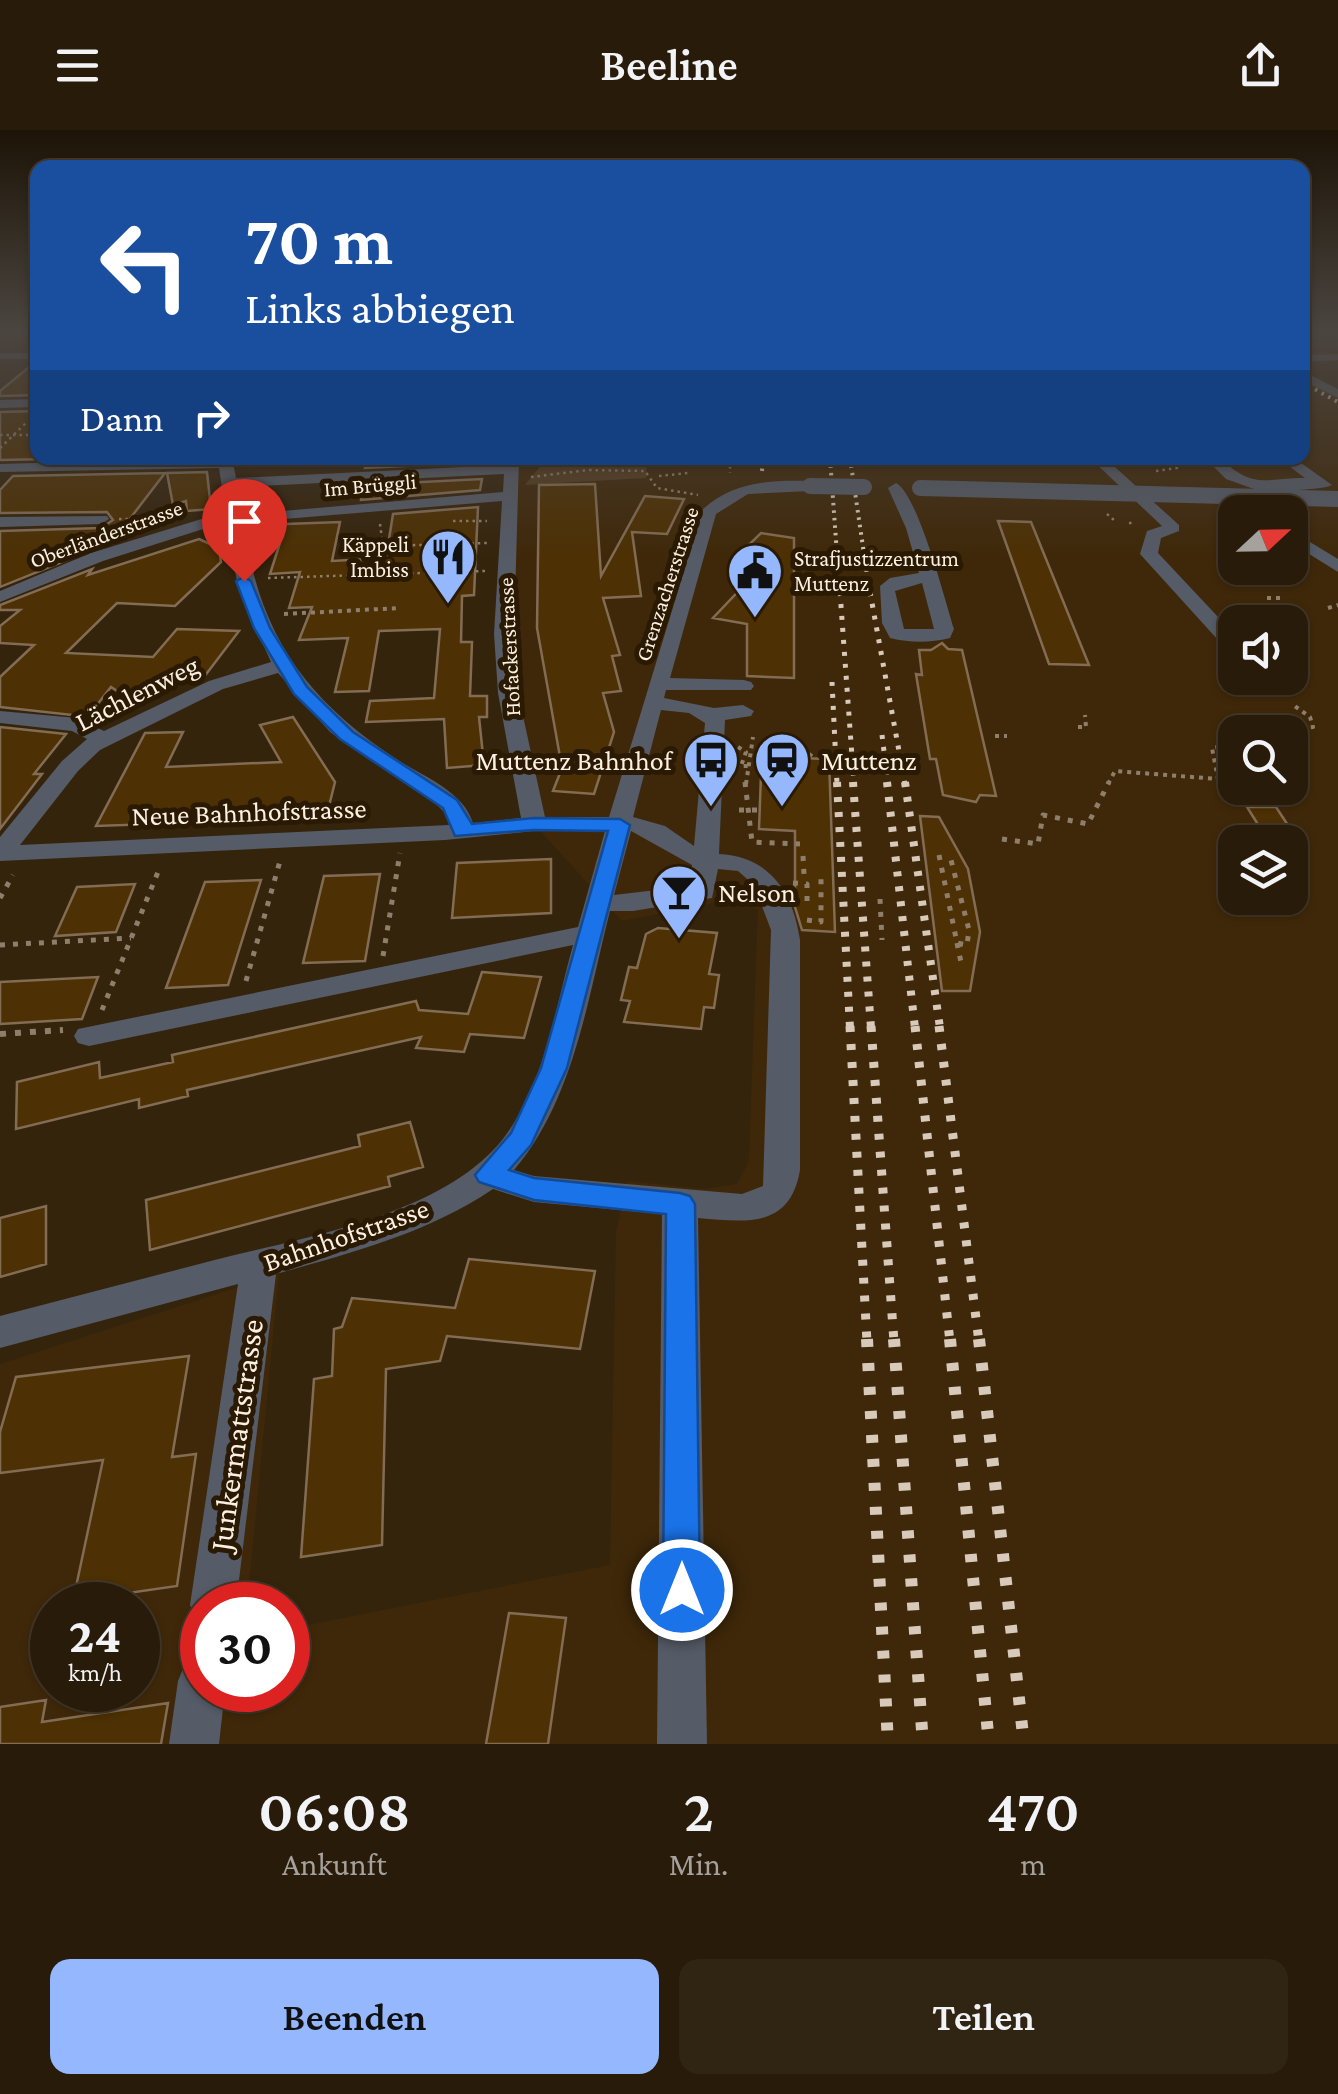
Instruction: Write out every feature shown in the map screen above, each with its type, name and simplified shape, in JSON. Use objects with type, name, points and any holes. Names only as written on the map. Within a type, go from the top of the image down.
[{"type":"street","points":[[0,468],[84,465]]},
{"type":"street","points":[[226,465],[244,581],[256,615],[283,665],[300,690],[347,736],[450,804],[462,822],[462,832]]},
{"type":"street","name":"Hofackerstrasse","points":[[230,483],[485,465]]},
{"type":"street","name":"Hofackerstrasse","points":[[512,465],[504,570],[508,692],[534,824]]},
{"type":"street","points":[[1106,465],[1173,528],[1152,535],[1149,554],[1218,629]]},
{"type":"street","points":[[1220,465],[1232,476],[1266,488],[1321,483]]},
{"type":"street","points":[[1295,465],[1338,497]]},
{"type":"street","points":[[269,516],[270,481]]},
{"type":"street","name":"Grenzacherstrasse","points":[[655,694],[708,512],[722,498],[746,489],[864,486],[1218,496]]},
{"type":"street","points":[[896,488],[914,528],[928,577]]},
{"type":"street","points":[[1261,495],[1266,488]]},
{"type":"street","name":"Im Brüggli","points":[[232,520],[509,496]]},
{"type":"street","name":"Grenzacherstrasse","points":[[1308,497],[1338,497]]},
{"type":"street","points":[[0,522],[101,519]]},
{"type":"street","name":"Oberländerstrasse","points":[[0,598],[97,557],[232,520]]},
{"type":"street","points":[[1308,547],[1338,568]]},
{"type":"street","name":"Lächlenweg","points":[[1,852],[70,766],[104,739],[216,685],[283,665]]},
{"type":"street","points":[[655,694],[744,686]]},
{"type":"street","points":[[88,1029],[595,918],[633,904],[702,892],[716,722],[712,715],[698,708],[655,694]]},
{"type":"street","name":"Bahnhofstrasse","points":[[0,1332],[358,1238],[418,1214],[489,1175],[522,1138],[554,1068],[655,694]]},
{"type":"street","points":[[712,715],[743,711]]},
{"type":"street","points":[[0,718],[77,725],[104,739]]},
{"type":"street","name":"Neue Bahnhofstrasse","points":[[1,852],[462,832],[534,824],[645,824],[706,861],[746,865],[765,882],[784,917],[787,986],[783,1170],[779,1192],[763,1203],[742,1208],[534,1189],[489,1175]]},
{"type":"street","points":[[680,1204],[682,1744]]},
{"type":"street","name":"Junkermattstrasse","points":[[216,1582],[259,1265]]},
{"type":"street","points":[[194,1744],[198,1712]]},
{"type":"path","points":[[0,448],[30,416]]},
{"type":"path","points":[[0,435],[30,435]]},
{"type":"path","points":[[1155,469],[1178,468],[1176,465]]},
{"type":"path","points":[[730,466],[730,473]]},
{"type":"path","points":[[531,477],[627,469],[644,471],[657,488],[704,496]]},
{"type":"path","points":[[659,476],[688,473]]},
{"type":"path","points":[[1106,514],[1115,521]]},
{"type":"path","points":[[380,524],[383,546],[506,542]]},
{"type":"path","points":[[244,581],[366,572],[504,570]]},
{"type":"path","points":[[1267,598],[1285,598]]},
{"type":"path","points":[[1328,608],[1338,606]]},
{"type":"path","points":[[256,615],[400,608]]},
{"type":"path","points":[[1282,695],[1308,715]]},
{"type":"path","points":[[1078,727],[1086,728],[1084,715]]},
{"type":"path","points":[[995,736],[1007,736]]},
{"type":"path","points":[[752,737],[748,766],[752,842],[800,844]]},
{"type":"path","points":[[788,738],[813,756]]},
{"type":"path","points":[[730,743],[746,752],[741,766],[748,766]]},
{"type":"path","points":[[1002,839],[1038,844],[1043,815],[1088,824],[1116,769],[1218,779],[1212,748],[1218,747]]},
{"type":"path","points":[[739,810],[760,810]]},
{"type":"path","points":[[382,964],[403,835]]},
{"type":"path","points":[[243,993],[286,840]]},
{"type":"path","points":[[0,1034],[88,1029],[169,845]]},
{"type":"path","points":[[940,855],[962,967]]},
{"type":"path","points":[[804,856],[804,874]]},
{"type":"path","points":[[950,856],[969,930],[968,945],[957,944]]},
{"type":"path","points":[[793,883],[807,884],[807,921],[821,922],[821,875]]},
{"type":"path","points":[[880,899],[882,940]]},
{"type":"path","points":[[0,945],[131,938]]},
{"type":"shaded area","points":[[1310,407],[1338,407],[1338,1744],[0,1744],[0,1364],[279,1274],[249,1582],[180,1582],[180,1712],[310,1712],[310,1625],[610,1565],[616,1233],[627,1181],[705,1189],[737,1184],[749,1161],[758,909],[723,901],[622,921],[534,824],[508,693],[512,465],[1310,465]]},
{"type":"shaded area","points":[[541,465],[647,465],[646,478],[525,485]]},
{"type":"building","points":[[30,411],[30,459],[0,460],[0,412]]},
{"type":"building","points":[[366,465],[424,465],[365,468]]},
{"type":"building","points":[[207,472],[211,509],[187,511],[186,501],[173,505],[167,473]]},
{"type":"building","points":[[165,473],[112,542],[0,587],[0,531],[101,528],[113,520],[107,512],[0,513],[0,490],[13,476]]},
{"type":"building","points":[[482,479],[480,490],[361,500],[362,485]]},
{"type":"building","points":[[595,484],[601,576],[645,496],[684,499],[667,534],[632,532],[641,596],[603,598],[620,655],[612,656],[621,691],[603,693],[614,732],[594,794],[553,791],[562,768],[537,628],[539,485]]},
{"type":"building","points":[[478,507],[474,595],[462,596],[461,642],[472,642],[470,696],[487,696],[487,717],[479,717],[484,765],[447,768],[444,719],[366,722],[370,701],[434,698],[440,629],[379,631],[369,691],[335,692],[348,638],[299,640],[312,607],[289,608],[300,572],[270,574],[286,524],[340,522],[332,561],[386,558],[393,514]]},
{"type":"building","points":[[998,521],[1031,522],[1089,665],[1049,664]]},
{"type":"building","points":[[761,533],[794,538],[794,678],[747,676],[747,624],[713,618],[750,579],[729,564]]},
{"type":"building","points":[[199,539],[219,548],[221,562],[175,606],[117,603],[66,653],[153,657],[177,629],[239,631],[204,677],[163,675],[138,705],[111,687],[93,710],[86,710],[81,716],[0,707],[0,677],[34,645],[0,643],[0,626],[20,610],[0,610],[0,605],[92,569],[88,575]]},
{"type":"building","points":[[942,643],[948,649],[962,650],[996,796],[980,795],[976,802],[943,795],[936,759],[930,759],[916,674],[922,675],[919,650],[931,650]]},
{"type":"building","points":[[293,717],[335,782],[326,818],[96,826],[145,733],[183,732],[166,767],[281,762],[260,725]]},
{"type":"building","points":[[0,727],[66,734],[34,774],[42,774],[0,829]]},
{"type":"building","points":[[829,759],[835,932],[802,930],[795,907],[795,831],[759,829],[761,775],[769,775],[769,760]]},
{"type":"building","points":[[1247,807],[1276,807],[1288,825],[1258,825]]},
{"type":"building","points":[[920,816],[939,817],[968,869],[980,932],[970,991],[942,991]]},
{"type":"building","points":[[551,859],[551,913],[452,918],[457,863]]},
{"type":"building","points":[[380,874],[365,961],[303,963],[324,876]]},
{"type":"building","points":[[261,880],[228,985],[166,988],[205,882]]},
{"type":"building","points":[[135,884],[116,932],[55,936],[77,887]]},
{"type":"building","points":[[658,928],[717,933],[709,974],[719,975],[714,1008],[704,1007],[701,1029],[624,1022],[630,1001],[621,1000],[629,967],[637,968],[646,934]]},
{"type":"building","points":[[482,972],[541,977],[524,1038],[470,1034],[464,1052],[416,1048],[421,1037],[187,1090],[188,1096],[139,1108],[139,1099],[16,1129],[17,1082],[99,1062],[100,1078],[173,1062],[172,1055],[416,1001],[419,1010],[468,1014]]},
{"type":"building","points":[[98,977],[82,1019],[0,1024],[0,982]]},
{"type":"building","points":[[410,1122],[423,1167],[388,1177],[390,1186],[150,1250],[146,1200],[360,1146],[358,1135]]},
{"type":"building","points":[[46,1206],[46,1264],[0,1277],[0,1218]]},
{"type":"building","points":[[469,1259],[595,1271],[580,1349],[447,1336],[440,1361],[386,1369],[382,1545],[301,1557],[314,1379],[332,1376],[334,1329],[342,1327],[352,1298],[455,1308]]},
{"type":"building","points":[[189,1356],[172,1457],[196,1454],[177,1586],[160,1588],[160,1582],[77,1582],[103,1460],[0,1473],[0,1432],[16,1377]]},
{"type":"building","points":[[509,1613],[566,1618],[548,1744],[486,1744]]},
{"type":"building","points":[[30,1702],[30,1712],[44,1712],[42,1722],[108,1712],[160,1712],[160,1704],[168,1703],[161,1744],[0,1744],[0,1707]]},
{"type":"railway","points":[[762,465],[762,471]]},
{"type":"railway","points":[[831,465],[840,595]]},
{"type":"railway","points":[[851,465],[870,595]]},
{"type":"railway","points":[[840,592],[854,784]]},
{"type":"railway","points":[[870,592],[905,784]]},
{"type":"railway","points":[[832,682],[837,784]]},
{"type":"railway","points":[[882,735],[888,784]]},
{"type":"railway","points":[[837,782],[850,1028]]},
{"type":"railway","points":[[853,782],[871,1028]]},
{"type":"railway","points":[[887,782],[915,1028]]},
{"type":"railway","points":[[905,782],[940,1028]]},
{"type":"railway","points":[[850,1026],[867,1342]]},
{"type":"railway","points":[[871,1026],[894,1342]]},
{"type":"railway","points":[[915,1026],[950,1342]]},
{"type":"railway","points":[[939,1026],[979,1342]]},
{"type":"railway","points":[[867,1339],[888,1744]]},
{"type":"railway","points":[[894,1339],[923,1744]]},
{"type":"railway","points":[[950,1339],[989,1744]]},
{"type":"railway","points":[[979,1339],[1024,1744]]},
{"type":"place","name":"Käppeli Imbiss","points":[[448,606]]},
{"type":"place","name":"Strafjustizzentrum Muttenz","points":[[755,620]]},
{"type":"place","name":"Muttenz Bahnhof","points":[[711,809]]},
{"type":"place","name":"Muttenz","points":[[782,809]]},
{"type":"place","name":"Nelson","points":[[679,941]]},
{"type":"route","points":[[244,581],[262,628],[300,690],[347,736],[450,804],[462,822],[462,832],[534,824],[620,825],[554,1068],[522,1138],[489,1175],[534,1189],[680,1204],[682,1590]]}]
